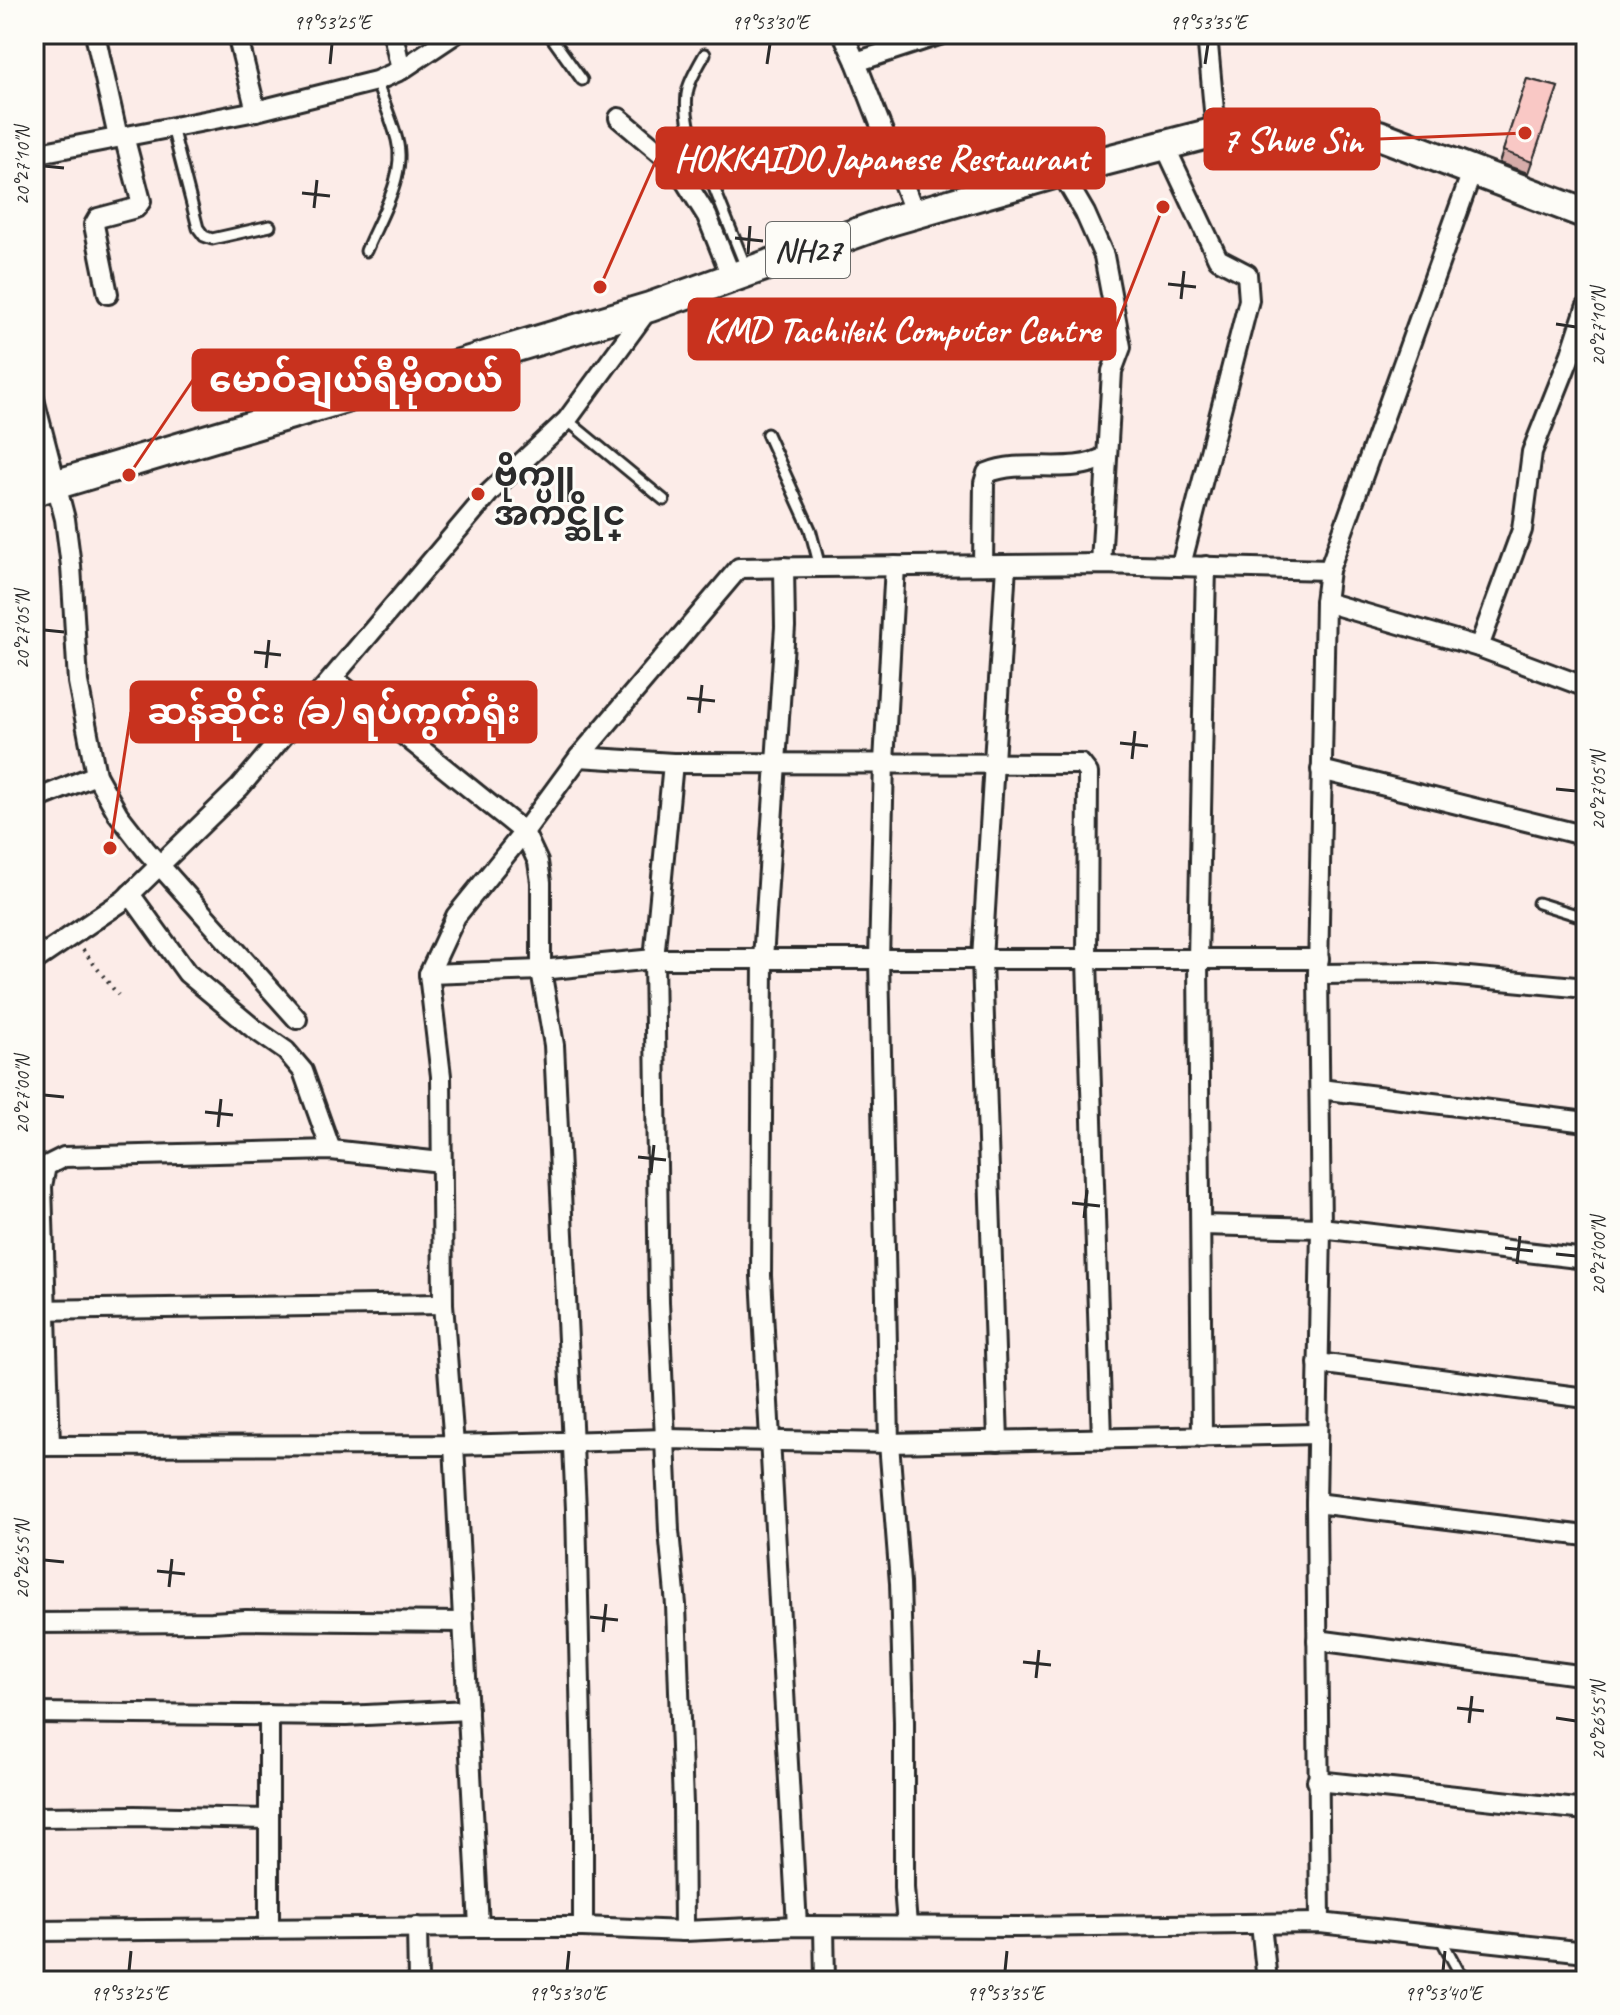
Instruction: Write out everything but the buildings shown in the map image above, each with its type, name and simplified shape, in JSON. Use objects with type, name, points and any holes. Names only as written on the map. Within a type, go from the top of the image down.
[{"type":"main road","name":"NH27","points":[[44,488],[650,307],[915,214],[1216,132],[1271,124],[1316,125],[1379,135],[1586,214]]},
{"type":"street","points":[[95,34],[141,201],[136,208],[98,218],[94,225],[108,294]]},
{"type":"street","points":[[237,34],[256,111]]},
{"type":"street","points":[[393,34],[401,70]]},
{"type":"street","points":[[34,154],[256,111],[376,81],[401,70],[455,34]]},
{"type":"street","points":[[843,34],[915,214]]},
{"type":"street","points":[[856,62],[942,34]]},
{"type":"street","points":[[1207,34],[1216,132]]},
{"type":"street","points":[[619,118],[675,165],[740,274]]},
{"type":"street","points":[[1164,144],[1218,259],[1247,274],[1249,300],[1181,565]]},
{"type":"street","points":[[1320,1923],[1316,1434],[1321,1228],[1319,966],[1325,602],[1329,570],[1473,169]]},
{"type":"street","points":[[1061,172],[1085,213],[1104,256],[1121,347],[1112,371],[1101,564]]},
{"type":"street","points":[[34,961],[130,894],[240,787],[489,493],[567,420],[650,307]]},
{"type":"street","points":[[1479,647],[1522,530],[1532,452],[1586,308]]},
{"type":"street","points":[[34,399],[44,488],[65,519],[78,682],[96,775],[118,814],[160,866],[297,1019]]},
{"type":"street","points":[[983,565],[984,483],[987,473],[1001,467],[1086,466],[1107,456]]},
{"type":"street","points":[[479,1927],[454,1445],[443,1304],[441,1076],[429,974],[456,916],[579,757],[739,568],[1101,564],[1329,570]]},
{"type":"street","points":[[998,1441],[982,959],[1006,565]]},
{"type":"street","points":[[895,566],[884,762],[879,959],[889,1443],[900,1583],[907,1925]]},
{"type":"street","points":[[1202,1437],[1198,960],[1206,566]]},
{"type":"street","points":[[784,567],[785,627],[763,959],[761,1276],[797,1926]]},
{"type":"street","points":[[1325,602],[1479,647],[1586,687]]},
{"type":"street","points":[[333,678],[524,832],[538,862],[541,882],[541,970],[554,1045],[573,1442],[583,1927]]},
{"type":"street","points":[[579,757],[673,763],[993,762],[1081,764],[1086,767],[1087,960],[1102,1439]]},
{"type":"street","points":[[673,763],[654,959],[659,1302],[669,1531],[676,1605],[684,1931]]},
{"type":"street","points":[[1321,770],[1586,836]]},
{"type":"street","points":[[34,800],[96,775]]},
{"type":"street","points":[[130,894],[187,973],[286,1051],[303,1071],[331,1150]]},
{"type":"street","points":[[429,974],[541,970],[654,959],[1198,960],[1426,973],[1586,988]]},
{"type":"street","points":[[1320,1089],[1586,1122]]},
{"type":"street","points":[[441,1162],[331,1150],[64,1157],[46,1166],[38,1186],[42,1446],[454,1445],[666,1439],[889,1443],[1316,1434]]},
{"type":"street","points":[[1201,1225],[1321,1228],[1586,1259]]},
{"type":"street","points":[[41,1310],[443,1304]]},
{"type":"street","points":[[1318,1363],[1586,1398]]},
{"type":"street","points":[[1316,1503],[1586,1536]]},
{"type":"street","points":[[34,1623],[246,1620],[463,1622]]},
{"type":"street","points":[[1317,1640],[1586,1676]]},
{"type":"street","points":[[34,1713],[346,1716],[468,1710]]},
{"type":"street","points":[[269,1715],[269,1928]]},
{"type":"street","points":[[1317,1781],[1586,1810]]},
{"type":"street","points":[[34,1817],[269,1819]]},
{"type":"street","points":[[34,1931],[417,1927],[583,1927],[684,1931],[797,1926],[1320,1923],[1585,1953]]},
{"type":"street","points":[[1261,1924],[1267,1981]]},
{"type":"street","points":[[417,1927],[418,1981]]},
{"type":"street","points":[[824,1927],[825,1981]]},
{"type":"lane","points":[[549,34],[582,80]]},
{"type":"lane","points":[[705,54],[687,86],[684,103],[740,274]]},
{"type":"lane","points":[[366,251],[393,186],[399,162],[398,142],[376,81]]},
{"type":"lane","points":[[172,127],[198,228],[204,236],[212,239],[270,226]]},
{"type":"lane","points":[[567,420],[664,500]]},
{"type":"lane","points":[[767,434],[810,529],[820,567]]},
{"type":"lane","points":[[1538,903],[1586,918]]},
{"type":"lane","points":[[1440,1937],[1459,1972],[1471,1981]]},
{"type":"path","points":[[71,936],[118,995]]},
{"type":"place","name":"7 Shwe Sin","points":[[1525,133]]},
{"type":"place","name":"KMD Tachileik Computer Centre","points":[[1163,207]]},
{"type":"place","name":"HOKKAIDO Japanese Restaurant","points":[[600,287]]},
{"type":"place","name":"မောဝ်ချယ်ရီမိုတယ်","points":[[129,475]]},
{"type":"place","name":"ဗိုက္ပူ အကင္ဆိုင္","points":[[478,494]]},
{"type":"place","name":"ဆန်ဆိုင်း (ခ) ရပ်ကွက်ရုံး","points":[[110,848]]}]
